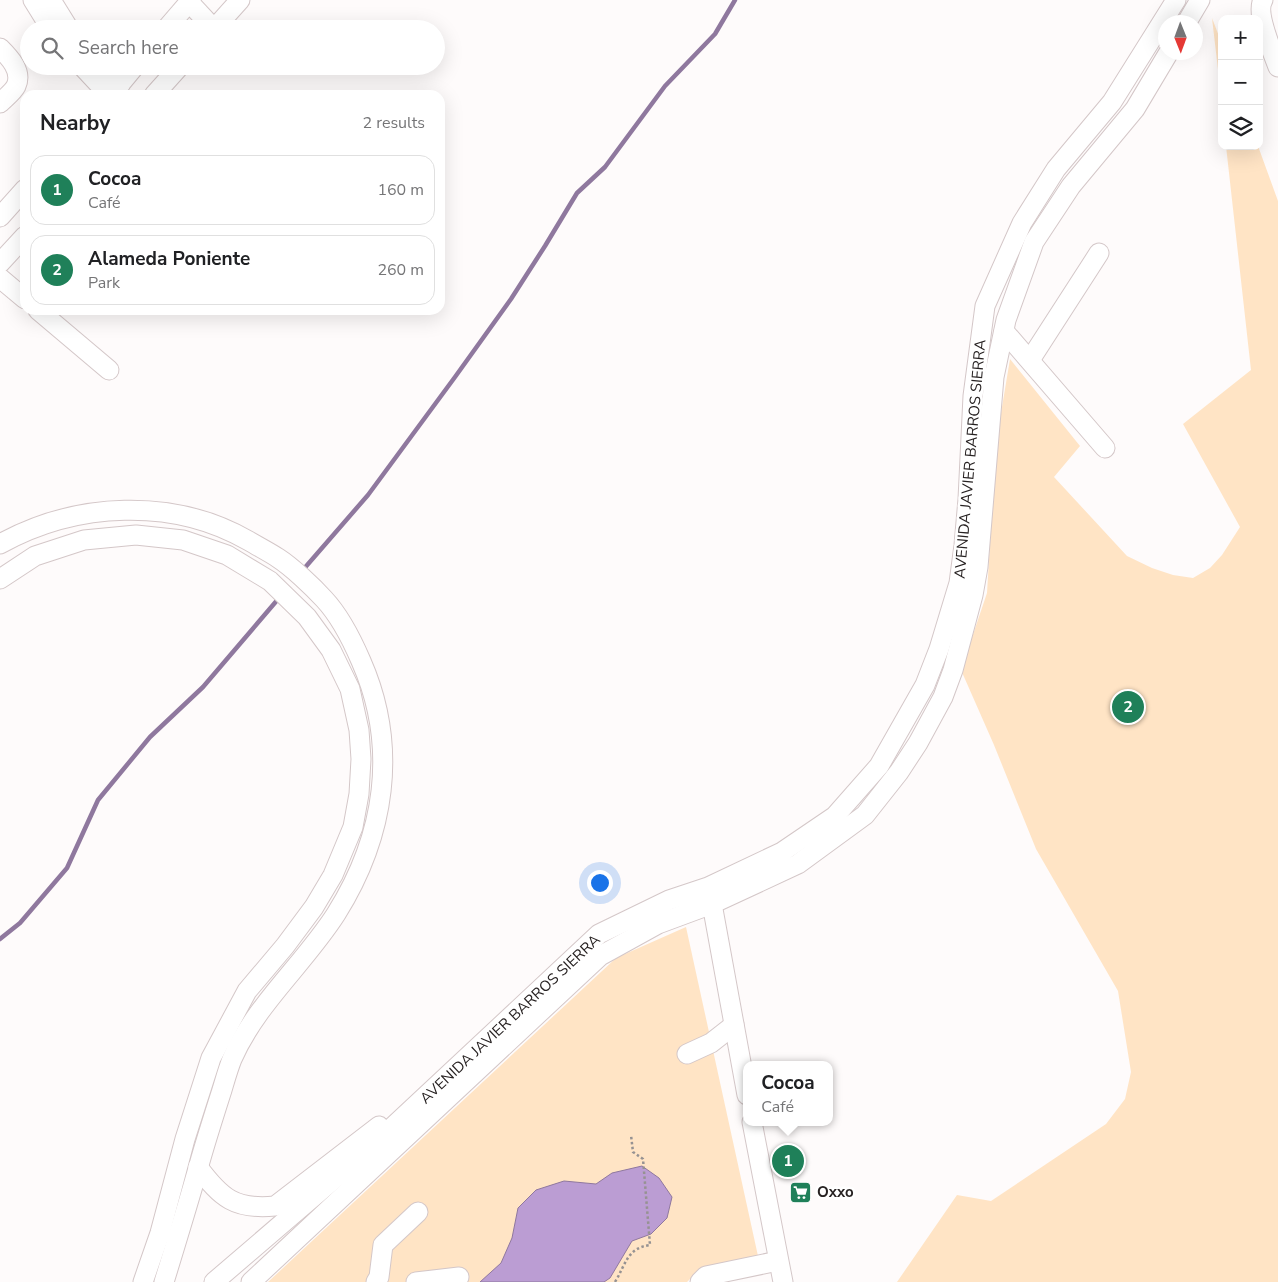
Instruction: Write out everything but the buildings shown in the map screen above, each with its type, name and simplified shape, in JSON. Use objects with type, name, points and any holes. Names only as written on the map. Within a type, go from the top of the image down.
[{"type":"street","points":[[33,0],[45,20]]},
{"type":"street","points":[[51,0],[63,20]]},
{"type":"street","name":"AVENIDA JAVIER BARROS SIERRA","points":[[251,1282],[600,956],[710,896],[782,852],[835,816],[879,766],[925,685],[939,649],[958,583],[968,500],[973,396],[985,306],[1022,224],[1051,177],[1112,102],[1176,0]]},
{"type":"street","points":[[1191,15],[1200,0]]},
{"type":"street","points":[[174,20],[190,1],[206,20]]},
{"type":"street","points":[[1260,1],[1261,16],[1278,67]]},
{"type":"street","points":[[220,20],[232,3]]},
{"type":"street","points":[[0,48],[14,64],[18,76],[16,86],[0,103]]},
{"type":"street","name":"AVENIDA JAVIER BARROS SIERRA","points":[[214,1282],[369,1149],[599,934],[670,900],[710,896],[798,864],[866,815],[899,772],[943,697],[956,662],[978,567],[994,376],[1004,331],[1034,242],[1071,186],[1135,109],[1163,60]]},
{"type":"street","points":[[93,75],[111,90]]},
{"type":"street","points":[[106,75],[112,90]]},
{"type":"street","points":[[115,90],[127,75]]},
{"type":"street","points":[[158,90],[172,75]]},
{"type":"street","points":[[0,217],[20,195]]},
{"type":"street","points":[[0,263],[20,241]]},
{"type":"street","points":[[1030,360],[1099,253]]},
{"type":"street","points":[[0,278],[20,295]]},
{"type":"street","points":[[44,315],[109,370]]},
{"type":"street","points":[[1004,331],[1105,448]]},
{"type":"street","points":[[0,544],[22,532],[80,514],[138,509],[185,515],[235,533],[280,559],[324,600],[353,642],[372,685],[381,731],[384,760],[382,796],[374,832],[360,871],[336,915],[302,961],[266,1003],[232,1059],[164,1282]]},
{"type":"street","points":[[0,579],[35,556],[84,540],[136,535],[183,540],[227,555],[270,581],[307,618],[331,650],[350,689],[359,730],[361,759],[359,794],[353,827],[334,875],[314,907],[247,991],[211,1058],[185,1139],[160,1233],[143,1282]]},
{"type":"street","points":[[710,896],[743,1073]]},
{"type":"street","points":[[686,1054],[711,1042],[734,1025]]},
{"type":"street","points":[[198,1167],[224,1198],[237,1204],[260,1208],[275,1206],[362,1138],[444,1079]]},
{"type":"street","points":[[753,1126],[783,1282]]},
{"type":"street","points":[[376,1282],[379,1277],[383,1245],[418,1212]]},
{"type":"street","points":[[700,1282],[706,1276],[778,1261]]},
{"type":"street","points":[[416,1282],[459,1277]]},
{"type":"path","points":[[615,1282],[630,1252],[639,1246],[650,1245],[643,1159],[633,1152],[631,1136]]},
{"type":"shaded area","points":[[1212,18],[1218,34],[1218,70]]},
{"type":"shaded area","points":[[1226,150],[1259,150],[1278,201],[1278,1282],[897,1282],[957,1195],[991,1201],[1106,1124],[1125,1099],[1131,1072],[1118,991],[1036,849],[961,670],[987,593],[994,476],[1000,419],[1010,359],[1080,446],[1054,477],[1127,556],[1152,568],[1173,575],[1193,578],[1210,568],[1222,555],[1240,527],[1183,424],[1251,370]]},
{"type":"shaded area","points":[[686,927],[758,1256],[696,1273],[687,1282],[268,1282],[616,958]]},
{"type":"shaded area","points":[[642,1166],[659,1178],[672,1197],[667,1218],[651,1234],[632,1241],[610,1278],[604,1282],[480,1282],[501,1263],[512,1238],[518,1208],[536,1190],[564,1181],[596,1184],[612,1173]]},
{"type":"waterway","points":[[302,571],[368,495],[455,377],[511,299],[577,193],[605,167],[665,86],[715,34],[735,0]]},
{"type":"waterway","points":[[0,939],[20,923],[67,868],[98,800],[150,737],[203,687],[279,598]]},
{"type":"place","name":"Alameda Poniente","points":[[1128,707]]},
{"type":"place","name":"Cocoa","points":[[788,1161]]},
{"type":"place","name":"Oxxo","points":[[801,1192]]}]
